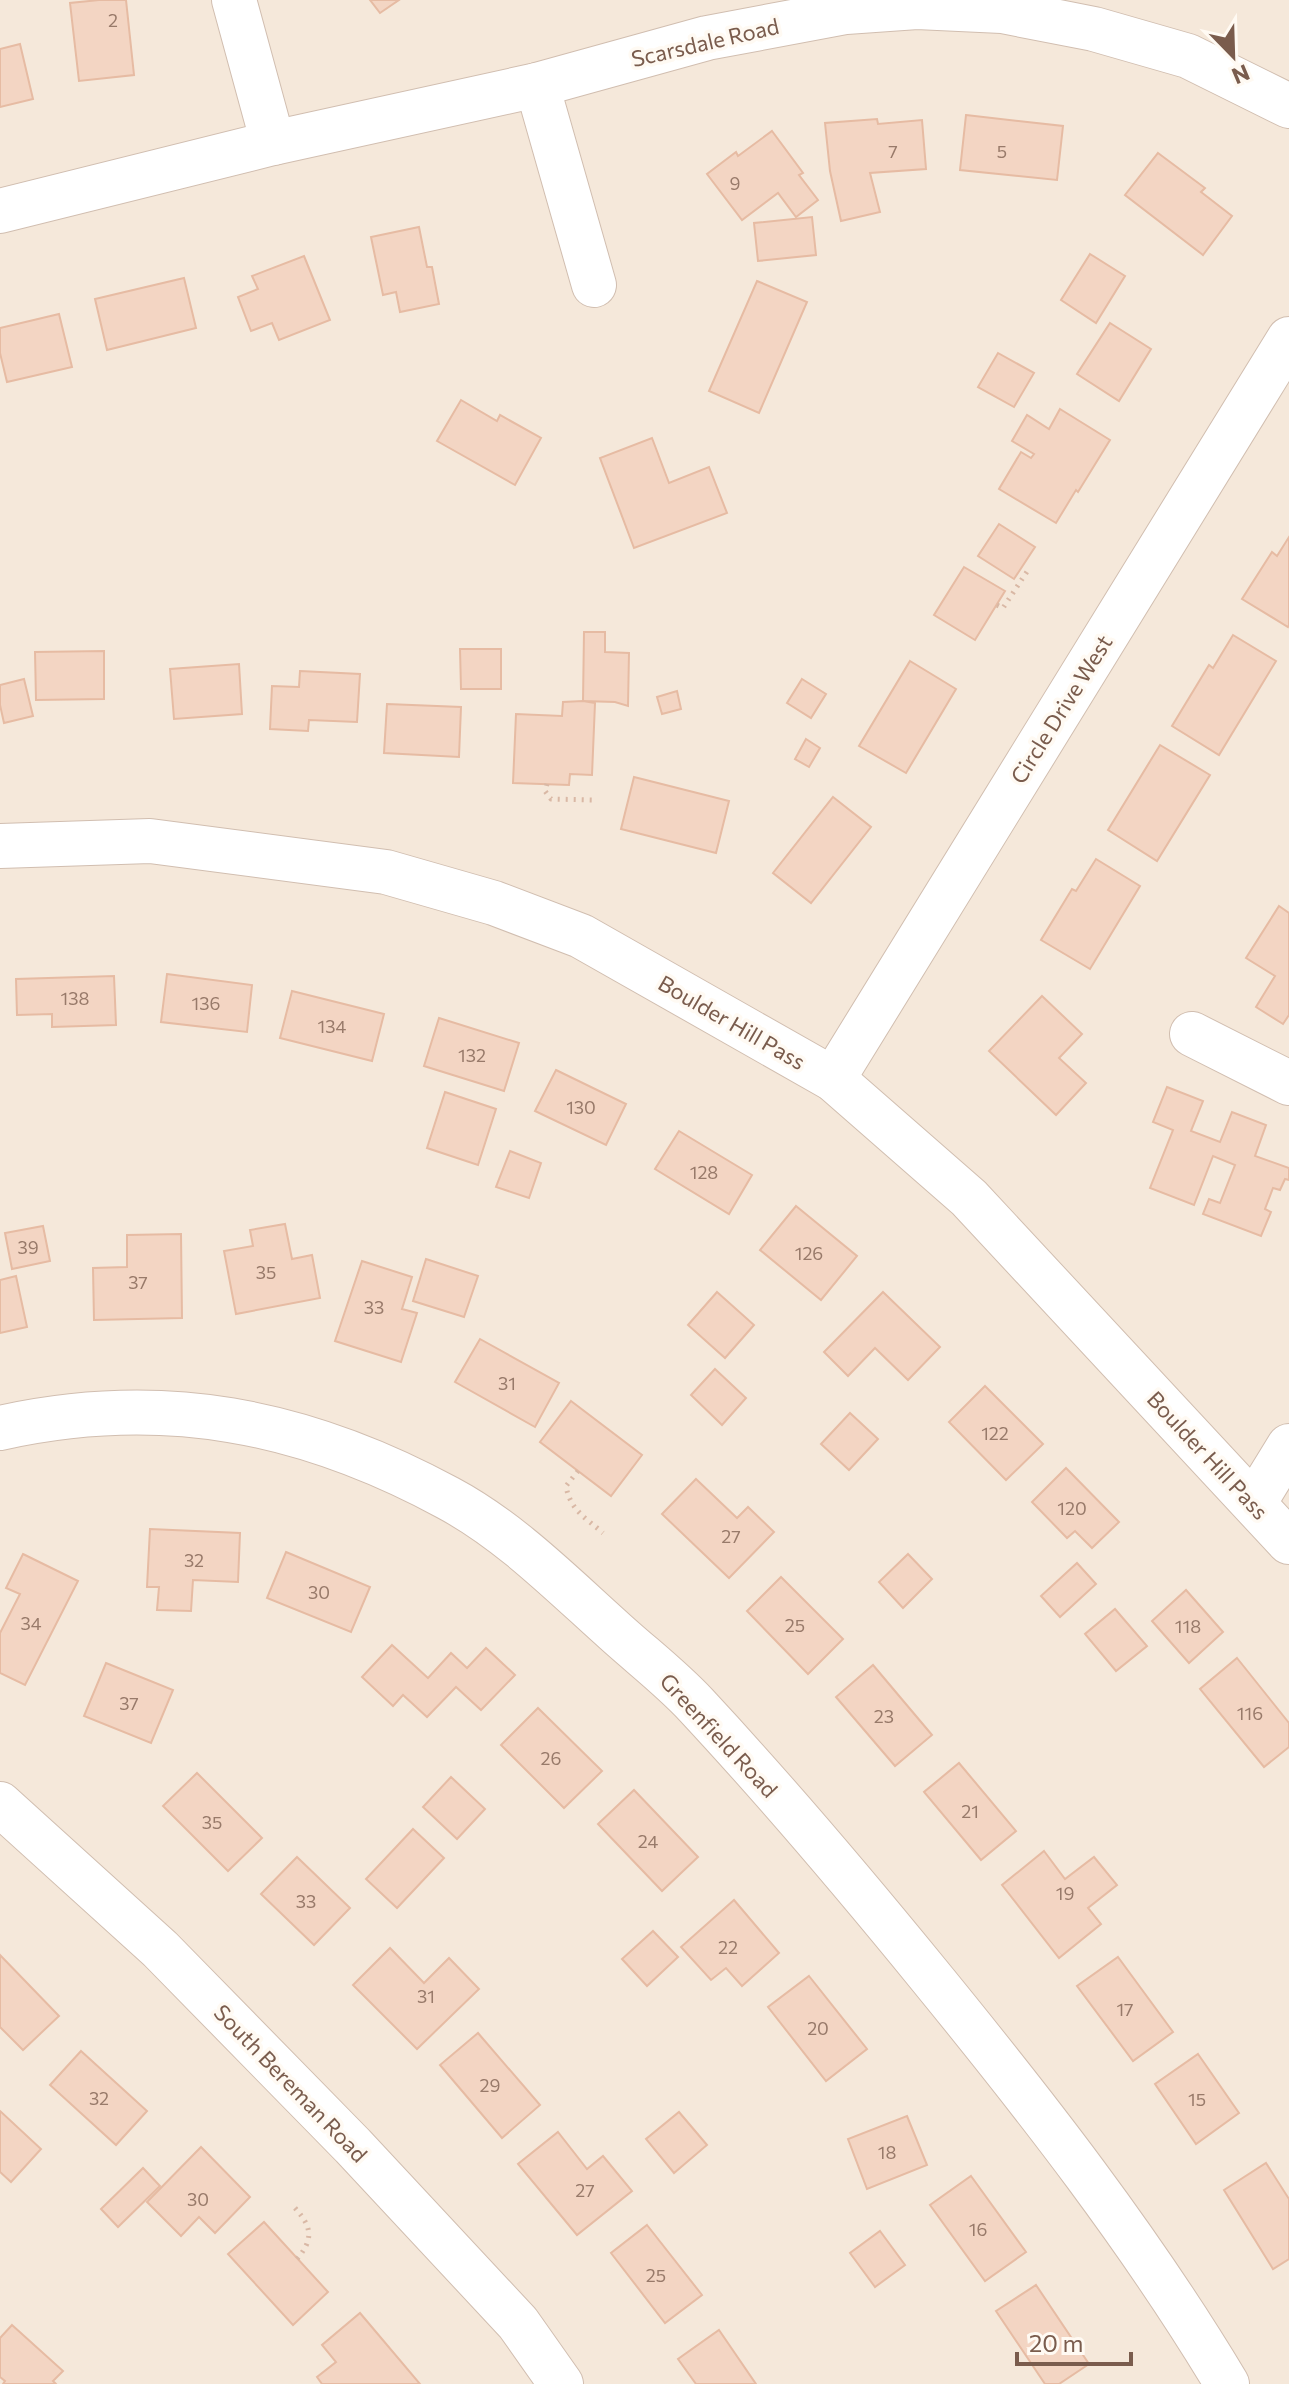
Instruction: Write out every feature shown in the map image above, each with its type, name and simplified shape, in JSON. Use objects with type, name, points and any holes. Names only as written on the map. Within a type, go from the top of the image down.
[{"type":"street","points":[[234,0],[273,143]]},
{"type":"street","name":"Scarsdale Road","points":[[0,211],[273,143],[537,85],[707,38],[846,12],[1002,6],[1188,56],[1289,106]]},
{"type":"street","points":[[537,85],[594,285]]},
{"type":"street","name":"Circle Drive West","points":[[833,1079],[1289,339]]},
{"type":"street","name":"Boulder Hill Pass","points":[[0,846],[150,841],[386,872],[494,903],[581,936],[833,1079],[969,1198],[1271,1496],[1289,1542]]},
{"type":"street","points":[[1192,1034],[1289,1083]]},
{"type":"street","name":"Greenfield Road","points":[[0,1428],[112,1412],[219,1417],[258,1425],[296,1434],[385,1466],[453,1500],[503,1535],[693,1702],[867,1899],[1055,2133],[1131,2237],[1227,2384]]},
{"type":"street","points":[[1271,1496],[1289,1446]]},
{"type":"street","name":"South Bereman Road","points":[[0,1804],[160,1949],[342,2135],[518,2323],[561,2384]]},
{"type":"path","points":[[997,605],[1003,608],[1030,567]]},
{"type":"path","points":[[547,784],[545,791],[551,799],[593,800]]},
{"type":"path","points":[[578,1471],[566,1486],[568,1499],[575,1510],[603,1533]]},
{"type":"path","points":[[295,2208],[306,2219],[309,2239],[297,2259]]},
{"type":"shaded area","points":[[0,0],[1289,0],[1289,2384],[0,2384]]},
{"type":"building","points":[[126,0],[134,75],[79,81],[70,3]]},
{"type":"building","points":[[370,0],[399,0],[380,13]]},
{"type":"building","points":[[20,44],[33,99],[0,107],[0,49]]},
{"type":"building","points":[[966,115],[1063,126],[1057,180],[960,170]]},
{"type":"building","points":[[877,119],[878,124],[922,120],[926,169],[870,173],[880,212],[841,221],[830,171],[825,123]]},
{"type":"building","points":[[772,131],[803,173],[799,175],[818,200],[796,217],[778,193],[742,220],[707,174]]},
{"type":"building","points":[[1158,153],[1205,188],[1201,192],[1232,216],[1203,255],[1125,195]]},
{"type":"building","points":[[812,217],[816,255],[758,261],[754,223]]},
{"type":"building","points":[[419,227],[427,267],[432,267],[439,304],[400,312],[396,292],[383,295],[371,237]]},
{"type":"building","points":[[1090,254],[1125,276],[1096,323],[1061,300]]},
{"type":"building","points":[[304,256],[330,320],[279,340],[272,323],[251,331],[238,297],[258,289],[252,276]]},
{"type":"building","points":[[184,278],[196,328],[107,350],[95,299]]},
{"type":"building","points":[[757,281],[807,302],[759,413],[709,391]]},
{"type":"building","points":[[59,314],[72,367],[7,382],[0,353],[0,328]]},
{"type":"building","points":[[1110,323],[1151,349],[1119,401],[1077,374]]},
{"type":"building","points":[[998,353],[1034,373],[1014,407],[978,387]]},
{"type":"building","points":[[461,400],[497,421],[500,415],[541,438],[515,485],[437,441]]},
{"type":"building","points":[[1060,409],[1110,440],[1056,523],[999,489],[1021,452],[1031,458],[1034,454],[1012,441],[1027,415],[1049,429]]},
{"type":"building","points":[[652,438],[669,483],[709,467],[727,513],[634,548],[600,458]]},
{"type":"building","points":[[999,524],[1035,547],[1014,579],[978,556]]},
{"type":"building","points":[[1289,537],[1288,627],[1242,599],[1272,552],[1277,556]]},
{"type":"building","points":[[964,567],[1005,591],[975,640],[934,615]]},
{"type":"building","points":[[584,632],[605,632],[605,652],[629,653],[628,706],[615,702],[583,701]]},
{"type":"building","points":[[1233,635],[1276,661],[1219,755],[1172,726],[1209,665],[1213,668]]},
{"type":"building","points":[[460,649],[501,649],[501,689],[461,689]]},
{"type":"building","points":[[104,651],[104,699],[36,700],[35,652]]},
{"type":"building","points":[[910,661],[956,689],[906,773],[859,746]]},
{"type":"building","points":[[239,664],[242,714],[174,719],[170,669]]},
{"type":"building","points":[[300,671],[360,674],[357,722],[309,720],[308,731],[270,729],[272,686],[299,687]]},
{"type":"building","points":[[24,679],[33,716],[4,723],[0,685]]},
{"type":"building","points":[[802,679],[826,694],[811,718],[787,703]]},
{"type":"building","points":[[677,691],[681,709],[662,714],[657,697]]},
{"type":"building","points":[[563,702],[595,703],[592,775],[570,774],[569,785],[513,783],[516,714],[562,716]]},
{"type":"building","points":[[387,704],[461,707],[459,757],[384,753]]},
{"type":"building","points":[[806,739],[820,748],[809,767],[795,759]]},
{"type":"building","points":[[1160,745],[1210,775],[1157,861],[1108,830]]},
{"type":"building","points":[[634,777],[729,801],[716,853],[621,829]]},
{"type":"building","points":[[833,797],[871,827],[811,903],[773,873]]},
{"type":"building","points":[[1096,859],[1140,886],[1090,969],[1041,940],[1072,889],[1076,891]]},
{"type":"building","points":[[1279,906],[1289,913],[1289,1015],[1283,1024],[1256,1007],[1275,976],[1246,958]]},
{"type":"building","points":[[167,974],[252,985],[247,1032],[161,1022]]},
{"type":"building","points":[[114,976],[116,1025],[52,1027],[52,1014],[17,1015],[16,979]]},
{"type":"building","points":[[292,991],[384,1014],[372,1061],[280,1038]]},
{"type":"building","points":[[1042,996],[1082,1034],[1059,1058],[1086,1083],[1056,1115],[989,1051]]},
{"type":"building","points":[[439,1018],[519,1043],[504,1091],[424,1066]]},
{"type":"building","points":[[556,1070],[626,1104],[606,1145],[535,1111]]},
{"type":"building","points":[[1167,1087],[1203,1101],[1191,1131],[1220,1142],[1232,1112],[1266,1125],[1255,1156],[1289,1168],[1289,1180],[1285,1179],[1280,1190],[1273,1188],[1265,1209],[1271,1212],[1261,1236],[1203,1214],[1209,1199],[1220,1203],[1235,1165],[1213,1156],[1194,1205],[1150,1188],[1173,1130],[1153,1122]]},
{"type":"building","points":[[445,1092],[496,1109],[478,1165],[427,1148]]},
{"type":"building","points":[[679,1131],[752,1175],[729,1214],[655,1169]]},
{"type":"building","points":[[510,1151],[541,1163],[529,1198],[496,1187]]},
{"type":"building","points":[[796,1206],[857,1256],[821,1300],[760,1250]]},
{"type":"building","points":[[285,1224],[292,1259],[312,1255],[320,1298],[236,1314],[224,1251],[253,1246],[250,1230]]},
{"type":"building","points":[[43,1226],[50,1261],[12,1269],[5,1233]]},
{"type":"building","points":[[181,1234],[182,1318],[94,1320],[93,1268],[127,1267],[127,1235]]},
{"type":"building","points":[[426,1259],[478,1276],[464,1317],[413,1301]]},
{"type":"building","points":[[362,1261],[412,1277],[402,1309],[417,1313],[401,1362],[335,1341]]},
{"type":"building","points":[[16,1276],[27,1327],[0,1333],[0,1280]]},
{"type":"building","points":[[717,1292],[754,1325],[725,1358],[688,1325]]},
{"type":"building","points":[[883,1292],[940,1347],[908,1380],[875,1348],[848,1376],[824,1352]]},
{"type":"building","points":[[480,1339],[559,1383],[535,1427],[455,1382]]},
{"type":"building","points":[[715,1369],[746,1398],[722,1425],[691,1395]]},
{"type":"building","points":[[985,1386],[1043,1444],[1006,1480],[949,1422]]},
{"type":"building","points":[[571,1401],[642,1455],[611,1496],[540,1442]]},
{"type":"building","points":[[850,1413],[878,1439],[849,1470],[821,1444]]},
{"type":"building","points":[[1066,1468],[1119,1522],[1092,1548],[1075,1531],[1067,1538],[1032,1502]]},
{"type":"building","points":[[696,1479],[737,1518],[748,1507],[774,1532],[729,1578],[662,1514]]},
{"type":"building","points":[[150,1529],[240,1533],[238,1582],[193,1580],[191,1611],[157,1610],[159,1587],[147,1587]]},
{"type":"building","points":[[286,1552],[370,1587],[351,1632],[267,1598]]},
{"type":"building","points":[[23,1554],[78,1581],[25,1685],[0,1673],[0,1633],[20,1594],[6,1588]]},
{"type":"building","points":[[908,1554],[932,1579],[903,1608],[879,1582]]},
{"type":"building","points":[[1077,1563],[1096,1584],[1060,1617],[1041,1596]]},
{"type":"building","points":[[781,1577],[843,1639],[808,1674],[747,1611]]},
{"type":"building","points":[[1186,1590],[1223,1632],[1189,1663],[1152,1621]]},
{"type":"building","points":[[1115,1609],[1147,1646],[1116,1671],[1085,1634]]},
{"type":"building","points":[[392,1645],[428,1678],[451,1653],[467,1668],[486,1648],[515,1675],[481,1710],[456,1687],[427,1717],[403,1695],[393,1706],[362,1677]]},
{"type":"building","points":[[1237,1658],[1289,1723],[1289,1747],[1264,1767],[1200,1689]]},
{"type":"building","points":[[106,1663],[173,1690],[151,1743],[84,1716]]},
{"type":"building","points":[[873,1665],[932,1735],[895,1766],[836,1697]]},
{"type":"building","points":[[538,1708],[602,1771],[564,1808],[501,1745]]},
{"type":"building","points":[[959,1763],[1016,1831],[981,1860],[924,1792]]},
{"type":"building","points":[[197,1773],[262,1838],[228,1871],[163,1806]]},
{"type":"building","points":[[451,1777],[485,1809],[457,1839],[423,1807]]},
{"type":"building","points":[[634,1790],[698,1857],[662,1891],[598,1824]]},
{"type":"building","points":[[413,1829],[444,1858],[397,1908],[366,1879]]},
{"type":"building","points":[[1044,1851],[1065,1879],[1094,1857],[1117,1885],[1088,1908],[1101,1924],[1059,1958],[1002,1885]]},
{"type":"building","points":[[297,1857],[350,1908],[314,1945],[261,1894]]},
{"type":"building","points":[[734,1900],[779,1953],[742,1986],[726,1968],[711,1980],[681,1947]]},
{"type":"building","points":[[653,1931],[678,1957],[647,1986],[622,1959]]},
{"type":"building","points":[[390,1948],[424,1983],[449,1958],[479,1989],[417,2049],[353,1985]]},
{"type":"building","points":[[0,1955],[59,2016],[23,2050],[0,2027]]},
{"type":"building","points":[[1118,1957],[1173,2032],[1133,2061],[1077,1986]]},
{"type":"building","points":[[809,1976],[867,2049],[826,2081],[768,2007]]},
{"type":"building","points":[[478,2033],[540,2105],[502,2138],[440,2065]]},
{"type":"building","points":[[81,2051],[147,2111],[116,2145],[50,2085]]},
{"type":"building","points":[[1198,2054],[1239,2113],[1196,2144],[1155,2084]]},
{"type":"building","points":[[0,2111],[41,2149],[11,2182],[0,2172]]},
{"type":"building","points":[[679,2112],[707,2145],[674,2173],[646,2139]]},
{"type":"building","points":[[907,2116],[927,2165],[867,2189],[848,2139]]},
{"type":"building","points":[[558,2132],[587,2169],[603,2156],[632,2191],[577,2235],[518,2164]]},
{"type":"building","points":[[201,2147],[250,2197],[215,2233],[199,2217],[181,2236],[147,2202]]},
{"type":"building","points":[[1266,2163],[1289,2199],[1289,2259],[1273,2269],[1224,2190]]},
{"type":"building","points":[[143,2168],[160,2186],[118,2227],[101,2209]]},
{"type":"building","points":[[971,2176],[1026,2252],[985,2281],[930,2205]]},
{"type":"building","points":[[264,2222],[328,2292],[293,2325],[228,2254]]},
{"type":"building","points":[[647,2225],[702,2295],[665,2323],[611,2253]]},
{"type":"building","points":[[880,2231],[905,2265],[875,2287],[850,2253]]},
{"type":"building","points":[[1036,2285],[1089,2364],[1059,2384],[1045,2384],[996,2311]]},
{"type":"building","points":[[360,2313],[420,2384],[322,2384],[317,2377],[336,2362],[322,2345]]},
{"type":"building","points":[[12,2325],[63,2371],[53,2381],[56,2384],[3,2384],[5,2381],[0,2377],[0,2338]]},
{"type":"building","points":[[719,2330],[756,2384],[696,2384],[678,2359]]}]
